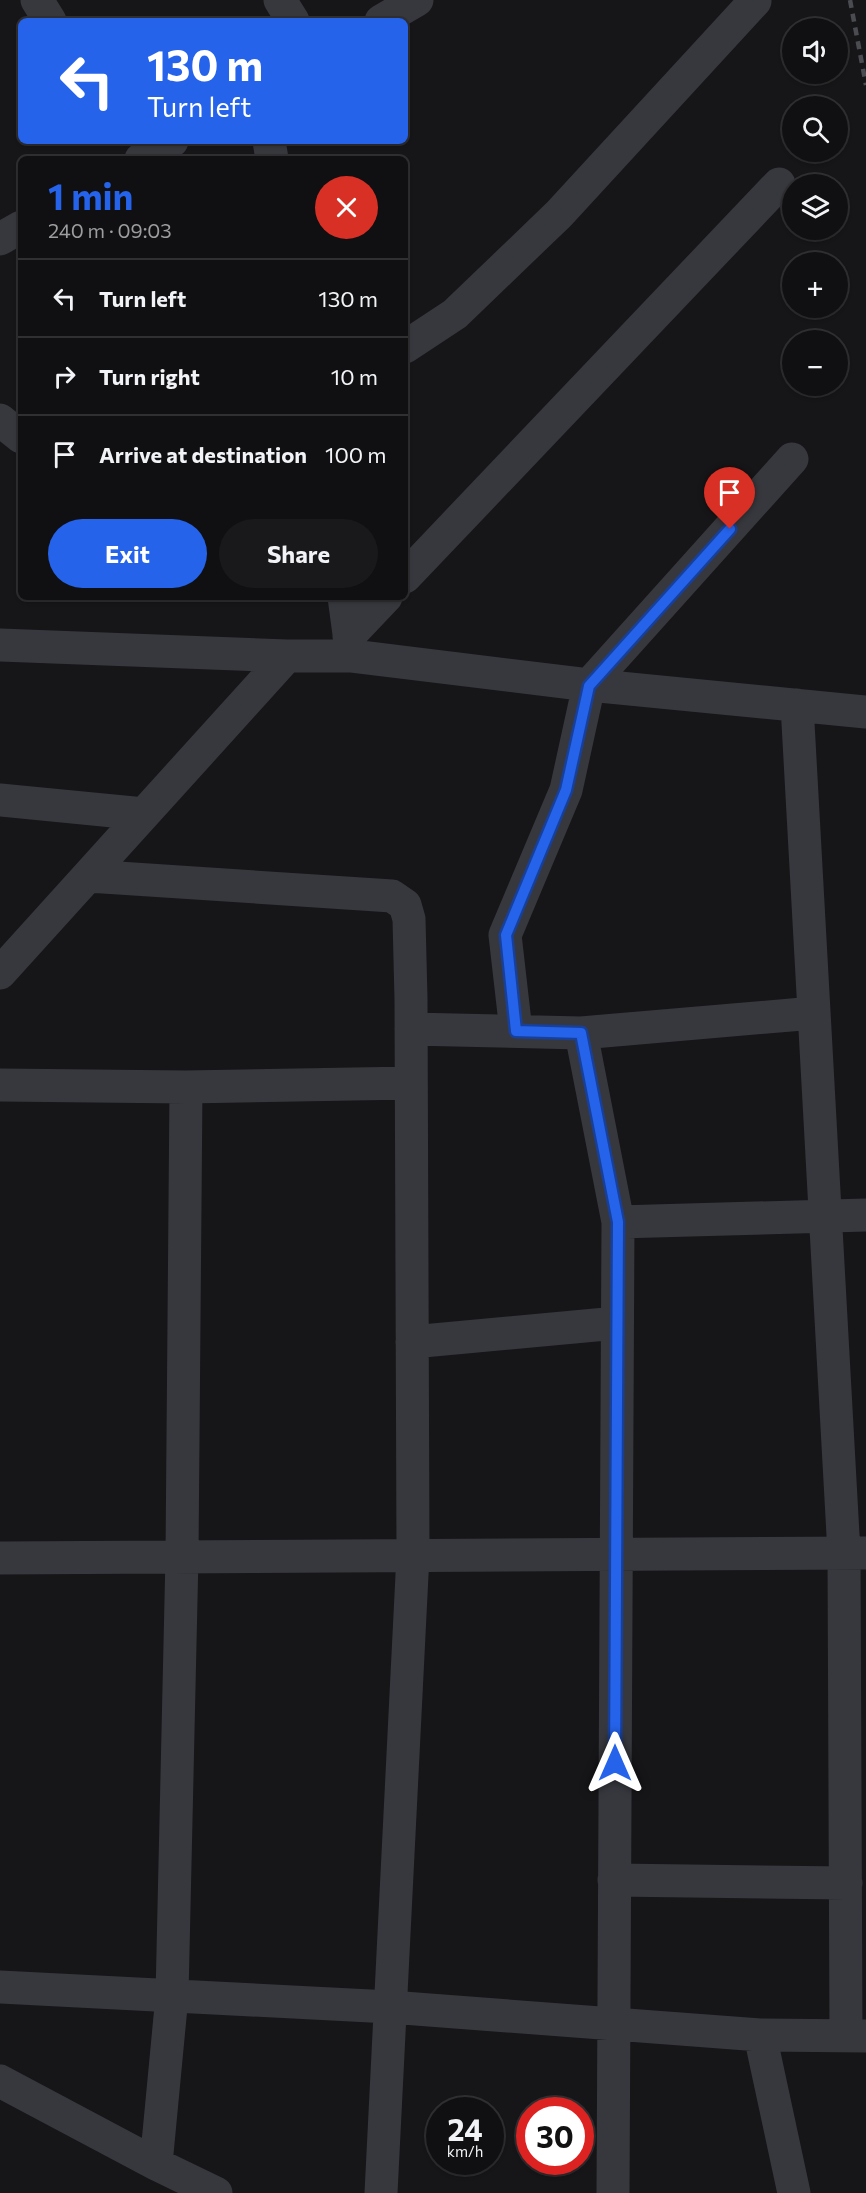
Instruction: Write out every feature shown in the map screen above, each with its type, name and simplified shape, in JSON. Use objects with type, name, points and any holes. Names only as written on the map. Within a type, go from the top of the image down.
[{"type":"street","points":[[37,0],[48,18]]},
{"type":"street","points":[[280,0],[291,18]]},
{"type":"street","points":[[386,18],[417,0]]},
{"type":"street","points":[[408,345],[455,314],[559,214],[755,1]]},
{"type":"street","points":[[146,156],[167,144]]},
{"type":"street","points":[[408,574],[779,184]]},
{"type":"street","points":[[0,239],[18,229]]},
{"type":"street","points":[[516,1031],[506,935],[566,790],[589,686],[792,459]]},
{"type":"street","points":[[344,600],[350,646]]},
{"type":"street","points":[[350,646],[384,600]]},
{"type":"street","points":[[0,645],[287,656],[350,646],[589,686],[866,712]]},
{"type":"street","points":[[0,974],[287,656]]},
{"type":"street","points":[[0,1988],[390,2007],[760,2035],[856,2035],[846,1883],[855,1553],[825,1216],[797,705]]},
{"type":"street","points":[[0,800],[144,814]]},
{"type":"street","points":[[88,876],[392,896],[405,905],[409,919],[413,1555],[381,2193]]},
{"type":"street","points":[[411,1029],[581,1033],[814,1013]]},
{"type":"street","points":[[581,1033],[618,1222],[613,2193]]},
{"type":"street","points":[[0,1085],[186,1087],[411,1083]]},
{"type":"street","points":[[156,2164],[172,1996],[182,1557],[186,1087]]},
{"type":"street","points":[[618,1222],[866,1215]]},
{"type":"street","points":[[412,1342],[617,1323]]},
{"type":"street","points":[[0,1557],[855,1553]]},
{"type":"street","points":[[614,1880],[846,1883]]},
{"type":"street","points":[[760,2035],[794,2193]]},
{"type":"street","points":[[0,2081],[156,2164],[216,2193]]},
{"type":"railway","points":[[850,0],[866,85]]},
{"type":"route","points":[[615,1763],[618,1222],[581,1033],[516,1031],[506,935],[566,790],[589,686],[730,529]]}]
